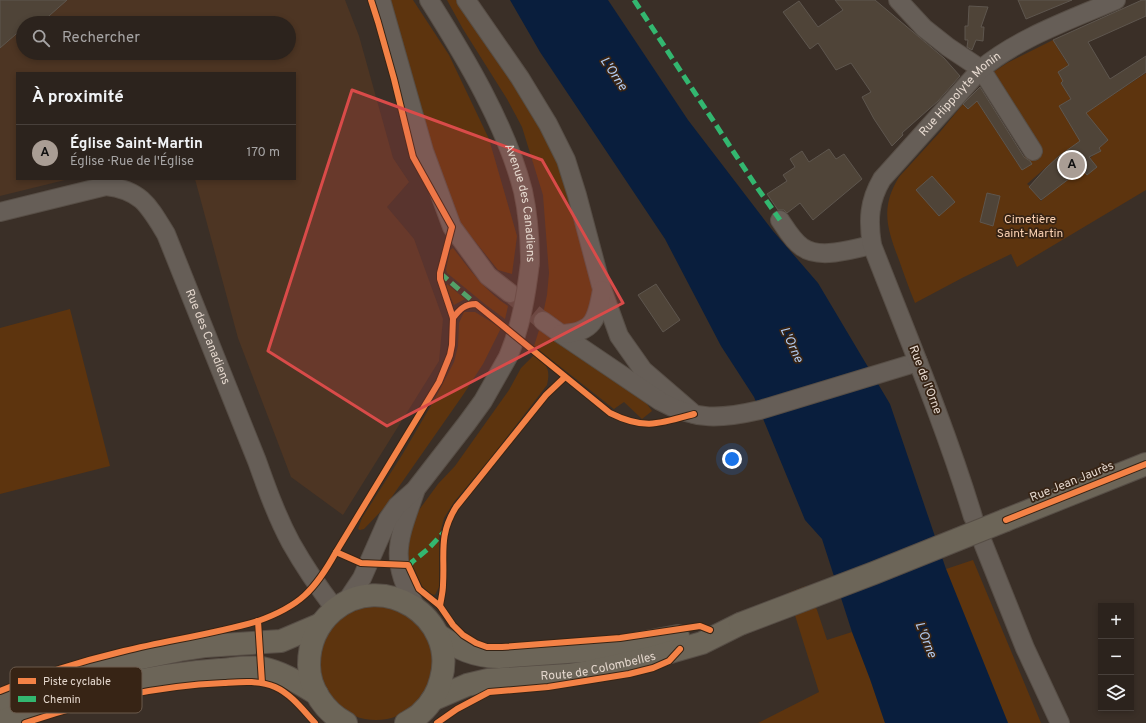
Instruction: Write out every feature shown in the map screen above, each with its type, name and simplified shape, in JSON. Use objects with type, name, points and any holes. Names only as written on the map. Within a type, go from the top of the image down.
[{"type":"main road","name":"Rue Jean Jaurès","points":[[740,624],[881,570],[1146,464]]},
{"type":"main road","name":"Route de Colombelles","points":[[104,667],[126,661],[206,646],[281,641],[334,612],[368,596],[383,595],[397,598],[417,608],[429,620],[438,635],[443,651],[444,668],[440,685],[423,716]]},
{"type":"main road","points":[[334,612],[312,641],[309,659],[310,677],[317,694],[328,710],[346,723]]},
{"type":"main road","name":"Route de Colombelles","points":[[438,635],[456,647],[469,653],[481,656],[499,657],[609,649],[648,643],[740,624]]},
{"type":"main road","name":"Route de Colombelles","points":[[423,716],[467,685],[488,680],[588,672],[646,659],[702,643],[740,624]]},
{"type":"main road","points":[[142,681],[177,674],[261,668],[282,674],[317,694]]},
{"type":"main road","name":"Route de Colombelles","points":[[0,702],[10,698]]},
{"type":"main road","points":[[0,722],[23,713]]},
{"type":"street","points":[[381,0],[424,151],[452,227],[488,276],[510,293]]},
{"type":"street","name":"Avenue des Canadiens","points":[[334,612],[362,578],[388,519],[397,506],[415,490],[483,401],[508,357],[518,329],[526,297],[530,263],[530,241],[526,204],[517,170],[510,150],[490,107],[448,30],[429,0]]},
{"type":"street","points":[[466,0],[520,78],[548,124],[566,160],[602,289],[619,336],[643,370],[694,414]]},
{"type":"street","points":[[898,0],[924,28],[948,47],[981,69],[1033,151]]},
{"type":"street","name":"Rue Hippolyte Monin","points":[[872,245],[870,227],[874,191],[882,179],[981,69],[997,56],[1018,43],[1116,0]]},
{"type":"street","name":"Rue des Canadiens","points":[[0,212],[106,186],[120,188],[134,194],[144,202],[166,234],[254,454],[268,493],[291,542],[334,612]]},
{"type":"street","points":[[780,220],[801,246],[811,252],[824,254],[872,245]]},
{"type":"street","name":"Rue de l'Orne","points":[[872,245],[958,467],[973,517]]},
{"type":"street","points":[[561,334],[578,333],[589,326],[598,312],[602,289]]},
{"type":"street","points":[[543,321],[660,401],[673,408],[705,417],[739,415],[760,410],[918,362]]},
{"type":"street","name":"Avenue des Canadiens","points":[[415,490],[399,540],[398,564],[407,591],[417,608]]},
{"type":"street","points":[[983,543],[1025,648],[1060,723]]},
{"type":"highlighted area","points":[[352,90],[542,160],[623,303],[387,426],[268,351]]},
{"type":"shaded area","points":[[0,0],[345,0],[359,36],[393,158],[409,182],[387,207],[414,239],[443,319],[439,361],[343,515],[291,477],[238,338],[195,180],[296,180],[296,72],[16,72],[16,180],[65,180],[0,196]]},
{"type":"green space","points":[[388,0],[413,0],[449,55],[489,139],[517,236],[512,274],[498,270],[458,220],[427,131]]},
{"type":"green space","points":[[447,0],[458,0],[526,100],[559,161],[594,285],[592,311],[576,327],[566,327],[543,314],[547,295],[549,273],[543,195],[522,127],[507,99],[463,29]]},
{"type":"green space","name":"Cimetière Saint-Martin","points":[[1053,40],[1070,68],[1059,71],[1063,80],[1065,80],[1061,83],[1071,99],[1059,106],[1090,110],[1146,73],[1146,190],[1017,267],[1011,254],[915,303],[891,238],[887,218],[887,208],[893,188],[899,177],[963,104],[968,109],[977,101],[1018,164],[1026,155],[992,73],[1007,63]],"holes":[[[1098,129],[1108,140],[1099,148],[1100,150],[1090,158],[1097,167],[1087,175],[1079,166],[1064,183],[1053,190],[1053,192],[1041,201],[1027,184],[1059,156]]]},
{"type":"green space","points":[[453,248],[485,287],[508,306],[505,319],[447,273],[446,270],[450,250]]},
{"type":"green space","points":[[447,284],[465,299],[454,305],[446,287]]},
{"type":"green space","points":[[70,309],[110,466],[0,494],[0,328]]},
{"type":"green space","points":[[464,312],[475,312],[501,328],[483,364],[463,395],[384,508],[364,529],[360,530],[358,529],[362,518],[402,455],[436,397],[454,362],[458,346],[459,323]]},
{"type":"green space","points":[[540,327],[642,397],[652,411],[642,419],[624,402],[614,409],[534,346]]},
{"type":"green space","points":[[534,355],[542,361],[548,370],[547,385],[490,459],[454,502],[444,518],[439,537],[439,587],[435,595],[429,593],[421,584],[409,561],[405,557],[414,520],[419,510],[438,484],[455,466],[509,390],[521,368]]},
{"type":"green space","points":[[973,560],[1041,723],[1008,723],[946,569]]},
{"type":"green space","points":[[806,586],[817,610],[827,640],[852,632],[885,723],[758,723],[819,692],[788,593]]},
{"type":"green space","points":[[376,606],[398,610],[416,623],[429,641],[433,663],[429,685],[416,703],[398,716],[376,720],[354,716],[336,703],[323,685],[319,663],[323,641],[336,623],[354,610]]},
{"type":"water","name":"L'Orne","points":[[510,0],[608,0],[688,120],[773,231],[818,283],[890,404],[946,569],[1008,723],[885,723],[852,632],[822,539],[805,520],[754,397],[721,346],[665,239],[540,52]]},
{"type":"building","points":[[0,0],[67,0],[49,16],[16,16],[16,34],[0,48]]},
{"type":"building","points":[[835,0],[875,0],[944,58],[960,76],[938,101],[902,133],[903,135],[892,146],[874,119],[862,97],[871,92],[851,63],[836,70],[818,43],[810,49],[783,12],[799,1],[818,27],[843,10]]},
{"type":"building","points":[[1018,0],[1072,0],[1026,19]]},
{"type":"building","points":[[1142,0],[1146,0],[1146,16],[1088,42],[1110,79],[1146,56],[1146,72],[1086,113],[1108,140],[1099,148],[1101,151],[1089,157],[1097,167],[1087,175],[1082,169],[1041,200],[1029,187],[1059,156],[1080,141],[1059,106],[1071,99],[1061,83],[1063,81],[1058,72],[1069,65],[1053,40]]},
{"type":"building","points":[[969,6],[988,7],[981,27],[984,27],[983,41],[976,40],[972,50],[967,47],[968,40],[965,40],[965,26],[968,26]]},
{"type":"building","points":[[980,87],[1024,157],[1032,164],[1022,170],[977,101],[968,109],[963,104]]},
{"type":"building","points":[[829,149],[836,159],[844,154],[862,179],[813,220],[800,203],[787,213],[784,210],[778,210],[767,194],[787,181],[783,175],[795,167],[790,159],[802,151],[809,162]]},
{"type":"building","points":[[932,176],[955,202],[939,216],[916,190]]},
{"type":"building","points":[[987,193],[1000,196],[993,226],[980,222]]},
{"type":"building","points":[[656,284],[680,320],[663,332],[638,295]]},
{"type":"tunnel","points":[[513,296],[543,321]]},
{"type":"marked path","points":[[634,0],[780,220]]},
{"type":"marked path","points":[[440,273],[476,304]]},
{"type":"marked path","points":[[409,567],[412,562],[428,549],[444,532]]},
{"type":"cycle path","points":[[65,667],[141,647],[225,630],[258,621],[296,603],[321,577],[439,382],[450,355],[452,345],[453,318],[440,279],[440,273],[452,227],[413,157],[394,79],[371,0]]},
{"type":"cycle path","points":[[453,318],[463,308],[476,304],[610,413],[622,418],[633,422],[652,424],[694,414]]},
{"type":"cycle path","points":[[440,606],[443,588],[445,536],[450,517],[456,507],[546,395],[565,377]]},
{"type":"cycle path","points":[[1006,520],[1146,464]]},
{"type":"cycle path","points":[[336,552],[361,563],[408,565],[419,589],[440,606],[453,625],[463,635],[476,643],[487,647],[620,638],[700,626],[710,630]]},
{"type":"cycle path","points":[[258,621],[262,683]]},
{"type":"cycle path","points":[[437,723],[457,709],[489,692],[548,687],[629,674],[653,668],[669,661],[680,649]]},
{"type":"cycle path","points":[[142,692],[173,687],[198,685],[243,682],[263,683],[281,690],[315,723]]},
{"type":"cycle path","points":[[0,691],[10,687]]},
{"type":"cycle path","points":[[25,723],[57,713]]},
{"type":"place","name":"Église Saint-Martin","points":[[1072,165]]}]
